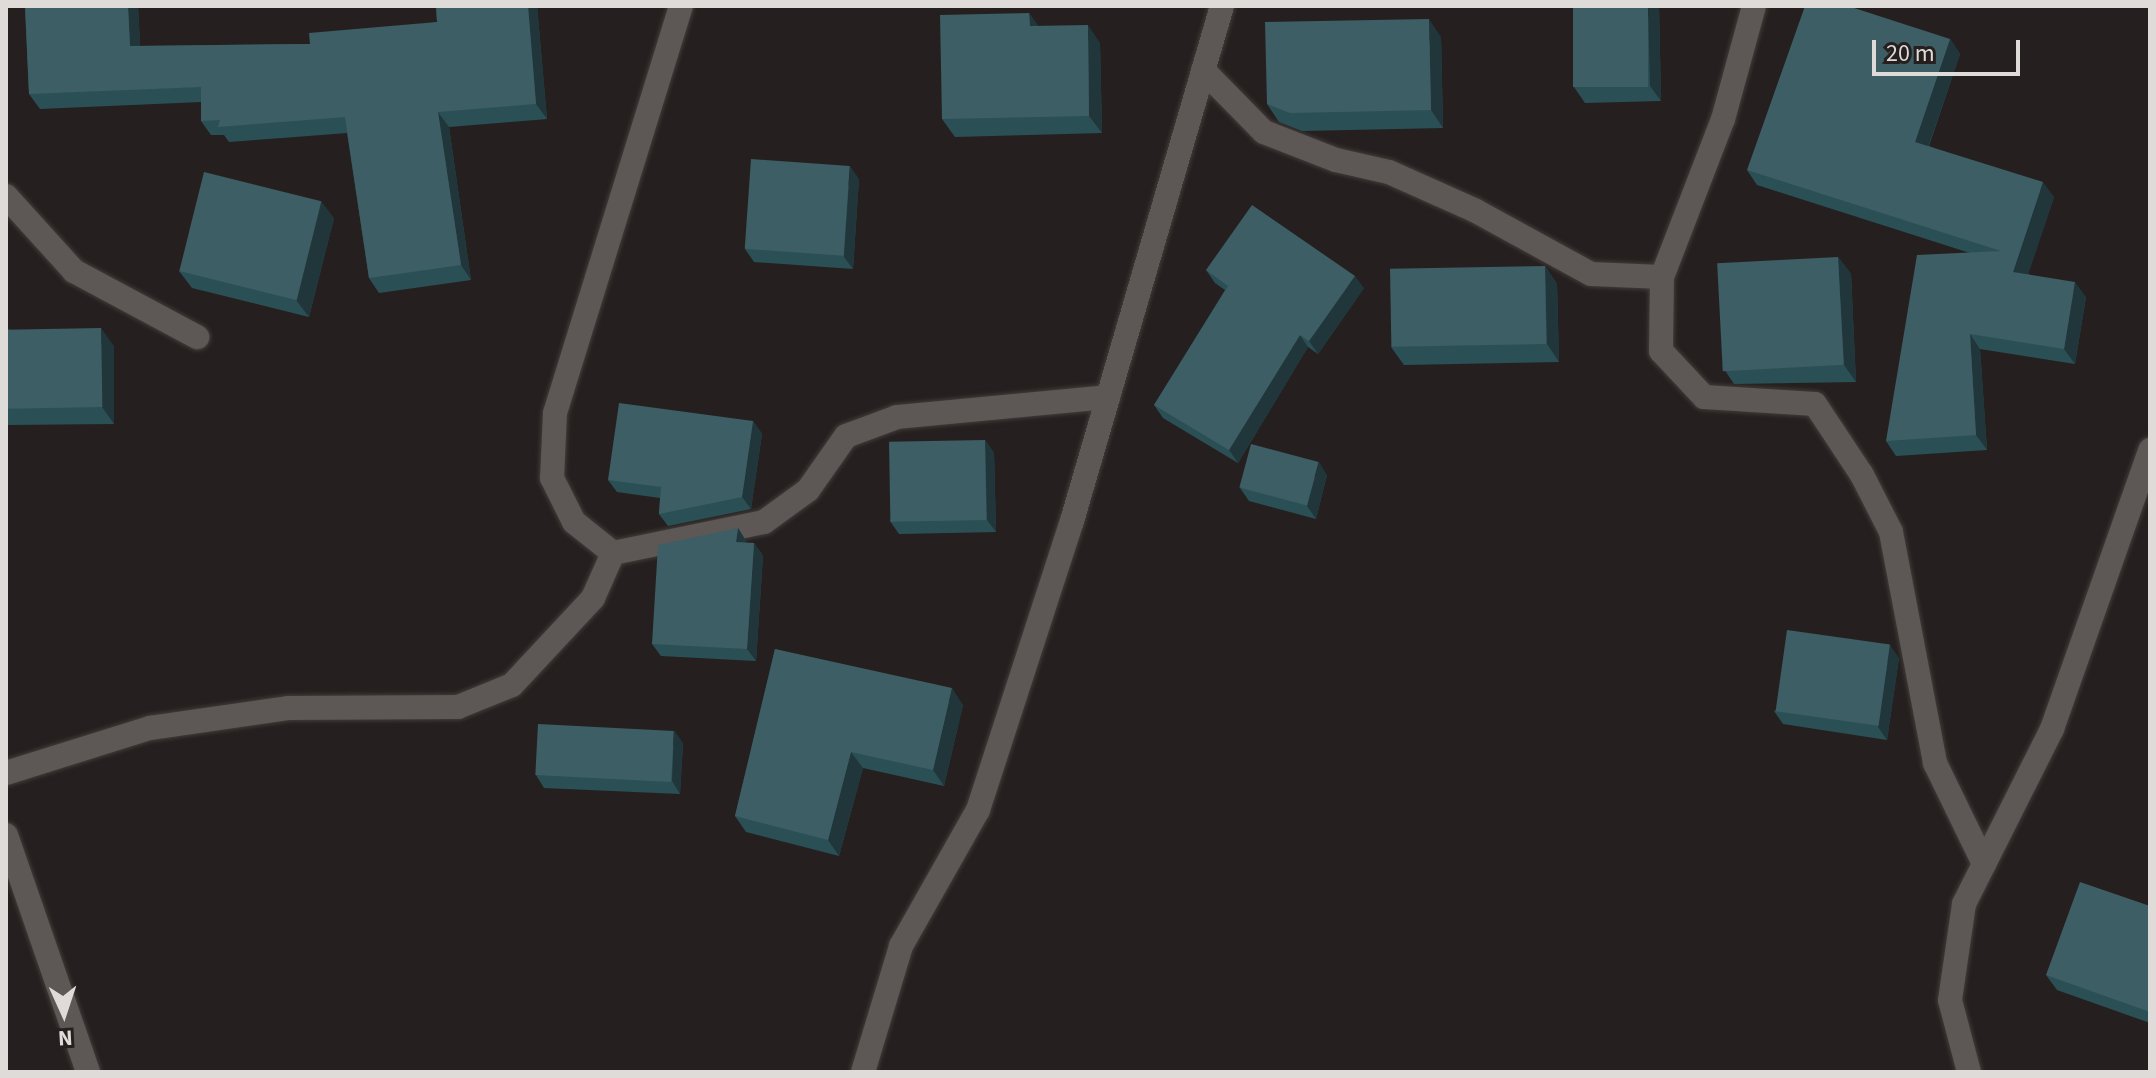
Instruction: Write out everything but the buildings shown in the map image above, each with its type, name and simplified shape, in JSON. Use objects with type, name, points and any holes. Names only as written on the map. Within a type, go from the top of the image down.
[{"type":"street","points":[[613,553],[574,522],[552,478],[555,413],[681,6]]},
{"type":"street","points":[[863,1072],[901,946],[978,810],[1108,397],[1222,6]]},
{"type":"street","points":[[1754,6],[1723,119],[1662,277],[1661,351],[1704,397],[1815,404],[1862,475],[1891,532],[1935,763],[1984,864]]},
{"type":"street","points":[[1203,70],[1264,132],[1336,160],[1389,172],[1476,211],[1591,274],[1662,277]]},
{"type":"street","points":[[6,196],[74,271],[197,337]]},
{"type":"street","points":[[613,553],[764,522],[808,490],[846,436],[897,417],[1108,397]]},
{"type":"street","points":[[1969,1072],[1950,1000],[1964,904],[2052,729],[2150,450]]},
{"type":"street","points":[[6,773],[150,728],[288,708],[458,707],[512,685],[593,598],[613,553]]},
{"type":"street","points":[[6,835],[88,1072]]}]
